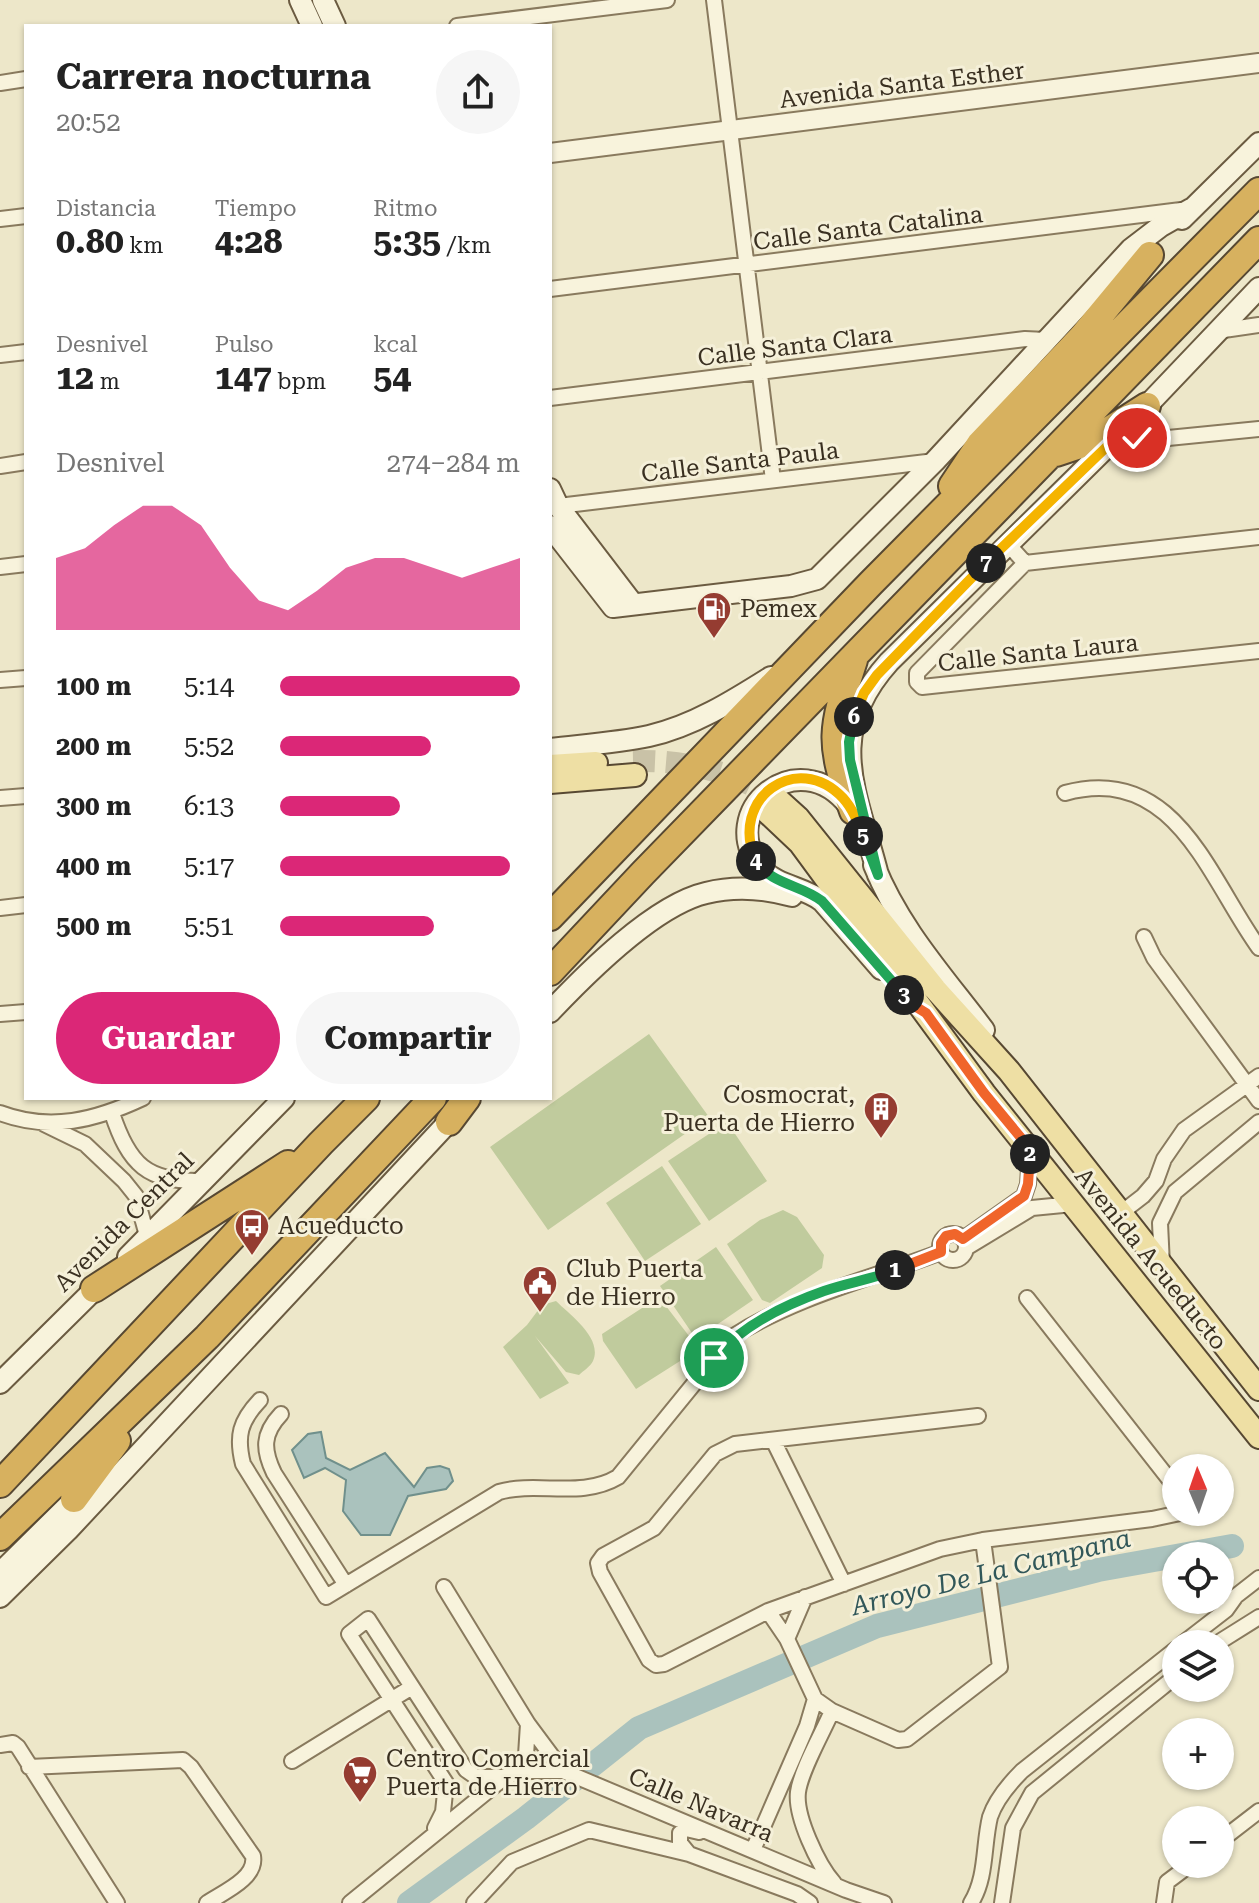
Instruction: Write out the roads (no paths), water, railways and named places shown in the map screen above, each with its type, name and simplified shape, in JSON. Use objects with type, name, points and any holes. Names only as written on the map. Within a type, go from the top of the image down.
[{"type":"highway","points":[[553,913],[795,661],[1259,191]]},
{"type":"highway","points":[[552,970],[1259,240]]},
{"type":"highway","points":[[924,530],[980,444],[1082,337],[1150,255]]},
{"type":"highway","points":[[1053,454],[1092,441],[1147,406]]},
{"type":"highway","points":[[853,811],[838,769],[833,741],[839,703],[855,656]]},
{"type":"highway","points":[[552,982],[589,931]]},
{"type":"highway","points":[[0,1484],[364,1100]]},
{"type":"highway","points":[[74,1499],[135,1418],[207,1337],[431,1100]]},
{"type":"highway","points":[[449,1122],[467,1100]]},
{"type":"highway","points":[[94,1289],[321,1143]]},
{"type":"highway","points":[[0,1537],[207,1337]]},
{"type":"main road","points":[[300,0],[311,24]]},
{"type":"main road","points":[[323,0],[334,24]]},
{"type":"main road","points":[[1150,255],[1191,209],[1259,143]]},
{"type":"main road","points":[[623,606],[800,584],[817,579],[1010,383],[1131,249],[1161,226],[1191,209]]},
{"type":"main road","points":[[878,875],[850,760],[849,742],[856,709],[864,693],[883,668],[1121,433],[1259,288]]},
{"type":"main road","points":[[553,500],[623,606]]},
{"type":"main road","points":[[552,528],[623,606]]},
{"type":"main road","points":[[552,749],[623,741],[678,727],[741,696],[795,661]]},
{"type":"main road","points":[[552,766],[634,768],[552,782]]},
{"type":"main road","points":[[926,1013],[913,1005],[847,927],[813,894],[764,872],[752,852],[748,830],[760,797],[778,784],[791,780],[824,784],[853,811],[886,896],[905,927],[991,1039],[1009,1071]]},
{"type":"main road","name":"Avenida Acueducto","points":[[1259,1389],[1009,1071],[935,989],[805,825],[772,805],[984,1093],[1259,1437]]},
{"type":"main road","points":[[552,1010],[610,953],[681,902],[705,893],[733,889],[782,893],[813,904],[847,927]]},
{"type":"main road","name":"Avenida Central","points":[[0,1383],[148,1239],[282,1100]]},
{"type":"main road","points":[[0,1597],[68,1530],[449,1122]]},
{"type":"main road","points":[[0,1573],[213,1365],[258,1328]]},
{"type":"street","points":[[473,24],[667,0]]},
{"type":"street","points":[[714,0],[773,480]]},
{"type":"street","name":"Avenida Santa Esther","points":[[552,153],[1259,63]]},
{"type":"street","points":[[0,83],[24,79]]},
{"type":"street","name":"Calle Santa Catalina","points":[[552,289],[1191,209]]},
{"type":"street","points":[[0,219],[24,216]]},
{"type":"street","points":[[1217,331],[1259,325]]},
{"type":"street","name":"Calle Santa Clara","points":[[552,398],[1025,339],[1046,340]]},
{"type":"street","points":[[0,355],[24,352]]},
{"type":"street","points":[[1121,433],[1148,440],[1259,429]]},
{"type":"street","name":"Calle Santa Paula","points":[[553,500],[773,480],[935,461]]},
{"type":"street","points":[[0,466],[24,462]]},
{"type":"street","points":[[1007,543],[1025,563],[1259,537]]},
{"type":"street","name":"Calle Santa Laura","points":[[1025,563],[917,673],[917,682],[922,687],[1259,651]]},
{"type":"street","points":[[0,567],[24,564]]},
{"type":"street","points":[[0,680],[24,678]]},
{"type":"street","points":[[1065,793],[1084,788],[1128,791],[1147,797],[1186,834],[1259,948]]},
{"type":"street","points":[[0,798],[24,796]]},
{"type":"street","points":[[0,908],[24,905]]},
{"type":"street","points":[[1244,927],[1259,918]]},
{"type":"street","points":[[1144,937],[1154,958],[1259,1101]]},
{"type":"street","points":[[0,1014],[24,1012]]},
{"type":"street","points":[[1121,1213],[1156,1181],[1164,1159],[1184,1130],[1259,1076]]},
{"type":"street","points":[[44,1124],[81,1122],[112,1113],[139,1100]]},
{"type":"street","points":[[0,1113],[44,1124],[85,1144],[136,1196],[148,1239]]},
{"type":"street","points":[[112,1113],[126,1148],[137,1164],[153,1175],[168,1180],[202,1181]]},
{"type":"street","points":[[81,1122],[85,1144]]},
{"type":"street","points":[[1162,1266],[1160,1223],[1175,1192],[1259,1122]]},
{"type":"street","points":[[1028,1202],[1031,1150]]},
{"type":"street","points":[[124,1181],[137,1164]]},
{"type":"street","points":[[260,1400],[246,1415],[240,1432],[239,1449],[243,1464],[326,1597],[499,1492],[518,1487],[584,1489],[605,1485],[618,1477],[732,1337],[751,1325],[823,1291],[884,1274],[941,1252],[941,1243],[946,1236],[955,1234],[964,1244],[1028,1202],[1073,1204]]},
{"type":"street","points":[[1027,1298],[1162,1470]]},
{"type":"street","points":[[281,1414],[270,1426],[265,1439],[266,1456],[346,1585]]},
{"type":"street","points":[[978,1416],[774,1442],[735,1444],[715,1454],[654,1528],[603,1556],[598,1563],[600,1572],[649,1660],[656,1665],[664,1664],[768,1611],[940,1549],[983,1540],[1162,1516]]},
{"type":"street","points":[[774,1442],[844,1584]]},
{"type":"street","points":[[768,1611],[790,1645],[815,1699],[832,1711],[898,1740],[916,1735],[1000,1667],[983,1540]]},
{"type":"street","points":[[1234,1599],[1259,1578]]},
{"type":"street","points":[[444,1587],[528,1724],[572,1775]]},
{"type":"street","points":[[1234,1606],[1259,1589]]},
{"type":"street","points":[[790,1645],[805,1597]]},
{"type":"street","points":[[1200,1630],[1221,1614]]},
{"type":"street","points":[[1234,1633],[1259,1617]]},
{"type":"street","points":[[428,1838],[443,1812],[446,1783],[349,1634],[368,1619],[466,1770],[476,1777],[505,1777]]},
{"type":"street","points":[[971,1903],[982,1878],[991,1814],[1008,1785],[1162,1660]]},
{"type":"street","points":[[1153,1667],[1162,1674]]},
{"type":"street","points":[[292,1761],[412,1687]]},
{"type":"street","points":[[1002,1903],[1013,1828],[1032,1793],[1162,1687]]},
{"type":"street","points":[[753,1850],[807,1726],[815,1699]]},
{"type":"street","points":[[832,1711],[798,1788],[798,1803],[822,1870],[846,1893]]},
{"type":"street","points":[[525,1771],[528,1724]]},
{"type":"street","points":[[0,1745],[13,1743],[18,1747],[117,1903]]},
{"type":"street","points":[[29,1767],[183,1760],[253,1856],[254,1866],[250,1874],[207,1903]]},
{"type":"street","name":"Calle Navarra","points":[[350,1903],[505,1777],[525,1771],[572,1775],[753,1850],[846,1893],[884,1903]]},
{"type":"street","points":[[1234,1830],[1259,1811]]},
{"type":"street","name":"Calle Navarra","points":[[474,1903],[512,1862],[589,1830],[689,1854],[797,1894],[810,1903]]},
{"type":"street","points":[[689,1854],[680,1843],[682,1830],[692,1830],[720,1841],[729,1840]]},
{"type":"street","points":[[1164,1903],[1167,1882],[1172,1878]]},
{"type":"street","points":[[797,1894],[822,1903]]},
{"type":"water","points":[[321,1432],[326,1458],[350,1470],[385,1453],[414,1487],[427,1468],[440,1466],[449,1469],[453,1481],[446,1489],[408,1496],[390,1535],[361,1535],[343,1511],[346,1480],[325,1468],[304,1478],[292,1450],[308,1434]]},
{"type":"waterway","name":"Arroyo De La Campana","points":[[409,1903],[526,1818],[639,1728],[877,1626],[1098,1570],[1162,1559]]},
{"type":"tunnel","points":[[633,761],[708,769],[743,781],[777,799]]},
{"type":"place","name":"Pemex","points":[[714,640]]},
{"type":"place","name":"Cosmocrat, Puerta de Hierro","points":[[881,1140]]},
{"type":"place","name":"Acueducto","points":[[252,1257]]},
{"type":"place","name":"Club Puerta de Hierro","points":[[540,1314]]},
{"type":"place","name":"Centro Comercial Puerta de Hierro","points":[[360,1804]]}]
